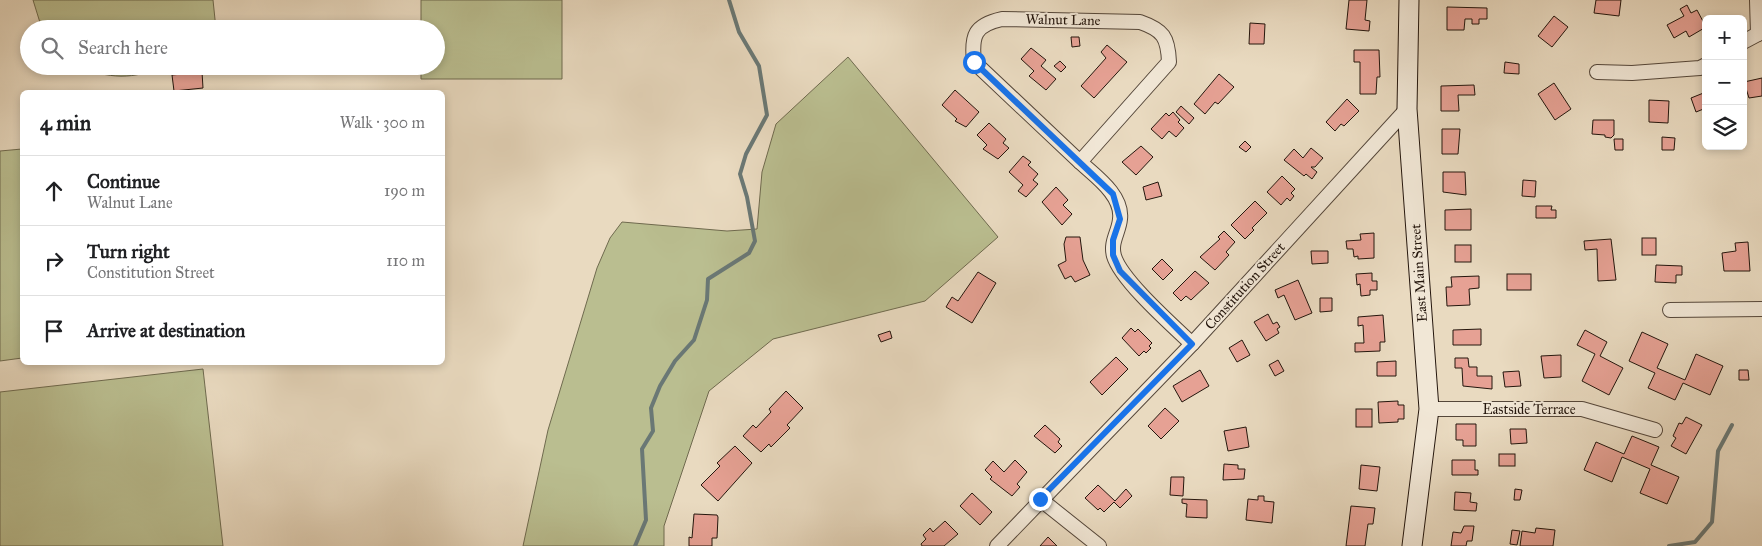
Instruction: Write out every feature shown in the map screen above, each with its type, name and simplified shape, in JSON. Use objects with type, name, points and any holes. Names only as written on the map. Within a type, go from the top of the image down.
[{"type":"main road","name":"East Main Street","points":[[1409,0],[1407,109],[1429,409],[1412,546]]},
{"type":"street","points":[[1747,40],[1760,34],[1757,0]]},
{"type":"street","name":"Walnut Lane","points":[[1080,162],[1169,62],[1169,45],[1158,29],[1140,22],[1002,19],[986,23],[977,30],[972,44],[974,62],[1113,194],[1120,219],[1113,240],[1113,255],[1120,271],[1192,344]]},
{"type":"street","points":[[1597,72],[1651,72],[1702,67]]},
{"type":"street","name":"Constitution Street","points":[[997,546],[1040,499],[1192,344],[1407,109]]},
{"type":"street","points":[[1670,310],[1762,309]]},
{"type":"street","name":"Eastside Terrace","points":[[1429,409],[1582,409],[1655,430]]},
{"type":"street","points":[[1040,499],[1099,546]]},
{"type":"green space","points":[[33,0],[213,0],[215,20],[39,20]]},
{"type":"green space","points":[[421,0],[562,0],[562,79],[421,79],[421,75],[445,75],[445,20],[421,20]]},
{"type":"green space","points":[[848,57],[998,237],[925,301],[773,339],[709,391],[664,526],[664,546],[523,546],[548,430],[597,268],[610,238],[622,222],[727,231],[757,229],[762,172],[776,124]]},
{"type":"green space","points":[[110,75],[137,75],[132,76]]},
{"type":"green space","points":[[20,149],[20,358],[0,361],[0,151]]},
{"type":"green space","points":[[203,369],[223,546],[0,546],[0,392]]},
{"type":"building","points":[[1349,0],[1367,0],[1365,20],[1370,21],[1369,31],[1346,29]]},
{"type":"building","points":[[1596,0],[1621,0],[1619,16],[1594,13]]},
{"type":"building","points":[[1687,5],[1691,13],[1697,10],[1702,19],[1702,29],[1689,37],[1686,31],[1674,38],[1667,25],[1684,16],[1680,9]]},
{"type":"building","points":[[1447,7],[1487,8],[1487,19],[1479,19],[1479,24],[1472,24],[1472,19],[1465,19],[1464,30],[1447,30]]},
{"type":"building","points":[[1554,16],[1568,27],[1552,47],[1538,36]]},
{"type":"building","points":[[1250,23],[1265,24],[1264,44],[1249,44]]},
{"type":"building","points":[[1071,37],[1079,37],[1080,46],[1072,47]]},
{"type":"building","points":[[1107,45],[1127,62],[1094,98],[1081,86],[1106,58],[1101,52]]},
{"type":"building","points":[[1031,48],[1046,60],[1041,66],[1056,79],[1046,90],[1029,76],[1034,71],[1021,59]]},
{"type":"building","points":[[1354,50],[1379,50],[1380,77],[1377,77],[1376,94],[1360,94],[1360,62],[1354,62]]},
{"type":"building","points":[[1060,61],[1066,67],[1061,72],[1054,66]]},
{"type":"building","points":[[1505,62],[1519,64],[1519,74],[1504,73]]},
{"type":"building","points":[[1219,74],[1234,87],[1218,104],[1215,102],[1205,114],[1194,104]]},
{"type":"building","points":[[172,75],[202,75],[203,88],[174,90]]},
{"type":"building","points":[[1762,78],[1762,96],[1749,98],[1747,81]]},
{"type":"building","points":[[1554,83],[1571,109],[1555,120],[1538,94]]},
{"type":"building","points":[[1474,85],[1475,95],[1458,95],[1459,111],[1441,111],[1441,86]]},
{"type":"building","points":[[955,90],[979,112],[966,127],[955,121],[957,119],[942,105]]},
{"type":"building","points":[[1702,94],[1702,110],[1696,112],[1691,98]]},
{"type":"building","points":[[1347,99],[1359,111],[1344,126],[1341,124],[1335,131],[1326,122]]},
{"type":"building","points":[[1649,100],[1669,101],[1668,123],[1649,122]]},
{"type":"building","points":[[1181,106],[1194,118],[1189,124],[1176,112]]},
{"type":"building","points":[[1173,112],[1180,120],[1178,122],[1184,128],[1176,137],[1169,131],[1162,139],[1151,129],[1166,113],[1169,116]]},
{"type":"building","points":[[1593,120],[1614,120],[1614,135],[1611,138],[1605,137],[1605,135],[1592,134]]},
{"type":"building","points":[[989,123],[1006,139],[1003,143],[1009,148],[998,159],[983,149],[987,145],[977,135]]},
{"type":"building","points":[[1442,129],[1460,129],[1458,154],[1442,154]]},
{"type":"building","points":[[1662,137],[1675,138],[1674,150],[1662,150]]},
{"type":"building","points":[[1614,139],[1623,139],[1623,150],[1615,150]]},
{"type":"building","points":[[1245,141],[1251,147],[1246,152],[1239,147]]},
{"type":"building","points":[[1141,146],[1153,157],[1136,175],[1122,162]]},
{"type":"building","points":[[1311,148],[1323,158],[1315,167],[1311,167],[1317,172],[1312,179],[1306,174],[1304,176],[1284,160],[1294,149],[1303,158]]},
{"type":"building","points":[[1023,156],[1031,162],[1028,165],[1038,174],[1033,180],[1038,184],[1026,197],[1018,191],[1023,185],[1009,172]]},
{"type":"building","points":[[1443,172],[1465,172],[1466,195],[1443,192]]},
{"type":"building","points":[[1282,176],[1295,189],[1291,193],[1294,196],[1290,201],[1287,198],[1281,205],[1267,192]]},
{"type":"building","points":[[1523,180],[1536,181],[1535,197],[1522,196]]},
{"type":"building","points":[[1158,182],[1162,196],[1146,200],[1143,187]]},
{"type":"building","points":[[1056,187],[1068,200],[1063,205],[1072,214],[1062,225],[1042,202]]},
{"type":"building","points":[[1255,201],[1267,213],[1252,228],[1254,230],[1245,239],[1231,225]]},
{"type":"building","points":[[1536,206],[1552,206],[1551,210],[1556,210],[1556,218],[1536,218]]},
{"type":"building","points":[[1471,209],[1471,230],[1445,230],[1445,210]]},
{"type":"building","points":[[1224,231],[1235,242],[1226,252],[1229,255],[1215,270],[1200,257],[1220,239],[1218,237]]},
{"type":"building","points":[[1374,233],[1374,258],[1358,259],[1358,256],[1354,257],[1353,249],[1347,249],[1346,241],[1361,240],[1360,234]]},
{"type":"building","points":[[1066,237],[1080,237],[1083,260],[1090,275],[1075,282],[1071,276],[1065,279],[1058,265],[1066,261],[1064,244]]},
{"type":"building","points":[[1642,238],[1656,238],[1656,255],[1642,255]]},
{"type":"building","points":[[1611,239],[1616,280],[1598,281],[1597,249],[1585,250],[1584,241]]},
{"type":"building","points":[[1748,242],[1750,271],[1724,271],[1722,253],[1736,251],[1735,243]]},
{"type":"building","points":[[1455,245],[1471,245],[1471,262],[1455,262]]},
{"type":"building","points":[[1311,251],[1328,251],[1328,263],[1312,264]]},
{"type":"building","points":[[1162,259],[1173,270],[1163,280],[1152,269]]},
{"type":"building","points":[[1656,265],[1682,266],[1682,275],[1676,275],[1676,283],[1655,282]]},
{"type":"building","points":[[1195,271],[1209,283],[1191,300],[1186,296],[1181,301],[1173,293]]},
{"type":"building","points":[[978,272],[996,283],[972,323],[946,307],[952,297],[958,301]]},
{"type":"building","points":[[1372,273],[1372,281],[1377,281],[1377,290],[1370,290],[1370,295],[1361,296],[1360,284],[1357,285],[1356,274]]},
{"type":"building","points":[[1507,274],[1531,274],[1531,290],[1507,290]]},
{"type":"building","points":[[1479,276],[1479,288],[1469,289],[1470,305],[1447,306],[1446,287],[1452,287],[1451,277]]},
{"type":"building","points":[[1298,280],[1312,313],[1295,320],[1284,295],[1278,298],[1275,290]]},
{"type":"building","points":[[1320,298],[1332,298],[1332,311],[1320,312]]},
{"type":"building","points":[[1268,314],[1273,324],[1277,322],[1280,327],[1277,329],[1279,333],[1266,341],[1254,322]]},
{"type":"building","points":[[1383,315],[1385,342],[1380,342],[1380,351],[1355,352],[1355,343],[1364,343],[1363,325],[1358,326],[1358,317]]},
{"type":"building","points":[[1131,328],[1135,332],[1138,329],[1152,343],[1149,346],[1151,348],[1146,353],[1144,351],[1139,356],[1122,338]]},
{"type":"building","points":[[1481,329],[1481,345],[1453,345],[1453,330]]},
{"type":"building","points":[[1585,330],[1607,342],[1600,356],[1623,368],[1609,395],[1582,381],[1595,354],[1577,345]]},
{"type":"building","points":[[890,331],[892,338],[881,342],[878,335]]},
{"type":"building","points":[[1642,332],[1668,344],[1657,368],[1685,380],[1696,354],[1723,366],[1710,395],[1683,383],[1675,400],[1648,388],[1655,373],[1629,361]]},
{"type":"building","points":[[1242,340],[1250,355],[1237,362],[1229,348]]},
{"type":"building","points":[[1561,355],[1561,377],[1544,378],[1541,356]]},
{"type":"building","points":[[1116,357],[1128,369],[1102,395],[1090,382]]},
{"type":"building","points":[[1455,358],[1468,358],[1469,367],[1477,367],[1477,376],[1492,376],[1492,389],[1463,386],[1462,368],[1455,368]]},
{"type":"building","points":[[1278,360],[1284,371],[1275,376],[1269,365]]},
{"type":"building","points":[[1396,361],[1396,376],[1377,376],[1377,362]]},
{"type":"building","points":[[1200,370],[1209,386],[1182,402],[1173,386]]},
{"type":"building","points":[[1739,370],[1748,370],[1749,380],[1739,380]]},
{"type":"building","points":[[1519,371],[1521,386],[1505,387],[1503,372]]},
{"type":"building","points":[[786,391],[803,408],[787,425],[790,428],[771,447],[769,444],[761,452],[743,436],[753,425],[756,428],[771,412],[769,409]]},
{"type":"building","points":[[1398,401],[1398,405],[1404,405],[1404,419],[1398,419],[1398,422],[1379,423],[1378,402]]},
{"type":"building","points":[[1165,408],[1179,421],[1161,439],[1148,426]]},
{"type":"building","points":[[1356,409],[1372,409],[1372,427],[1356,427]]},
{"type":"building","points":[[1686,417],[1702,425],[1686,454],[1671,446],[1676,438],[1673,436],[1679,423],[1682,424]]},
{"type":"building","points":[[1456,424],[1476,424],[1476,446],[1463,446],[1463,440],[1456,440]]},
{"type":"building","points":[[1045,425],[1060,439],[1058,442],[1062,446],[1055,453],[1034,436]]},
{"type":"building","points":[[1246,427],[1249,447],[1228,451],[1224,431]]},
{"type":"building","points":[[1510,429],[1526,429],[1527,443],[1511,444]]},
{"type":"building","points":[[1632,436],[1659,447],[1651,465],[1679,477],[1667,504],[1640,493],[1650,469],[1622,457],[1612,482],[1584,470],[1596,442],[1624,454]]},
{"type":"building","points":[[735,446],[752,463],[718,501],[701,485],[720,466],[717,463]]},
{"type":"building","points":[[1499,454],[1515,454],[1515,466],[1499,466]]},
{"type":"building","points":[[1015,460],[1027,472],[1017,484],[1020,487],[1012,496],[990,479],[992,477],[985,470],[993,461],[1004,472]]},
{"type":"building","points":[[1452,460],[1475,460],[1475,470],[1478,470],[1478,475],[1452,475]]},
{"type":"building","points":[[1224,464],[1238,465],[1238,469],[1245,469],[1244,479],[1223,480]]},
{"type":"building","points":[[1361,465],[1380,467],[1377,491],[1359,489]]},
{"type":"building","points":[[1171,477],[1184,477],[1183,496],[1170,495]]},
{"type":"building","points":[[1098,485],[1115,501],[1126,489],[1132,496],[1120,508],[1114,502],[1104,512],[1100,508],[1098,510],[1085,498]]},
{"type":"building","points":[[1515,489],[1522,490],[1520,500],[1514,500]]},
{"type":"building","points":[[1455,492],[1471,493],[1470,502],[1477,503],[1476,511],[1454,510]]},
{"type":"building","points":[[972,493],[992,512],[980,525],[960,506]]},
{"type":"building","points":[[1258,496],[1264,496],[1264,501],[1274,502],[1272,523],[1246,520],[1248,499],[1258,500]]},
{"type":"building","points":[[1182,499],[1207,500],[1207,518],[1186,517],[1187,504],[1182,503]]},
{"type":"building","points":[[1351,506],[1375,508],[1373,524],[1368,524],[1365,546],[1346,546]]},
{"type":"building","points":[[694,514],[717,515],[717,538],[712,538],[712,546],[689,546],[689,537],[692,538]]},
{"type":"building","points":[[945,521],[958,534],[944,546],[922,546],[921,544],[926,539],[923,535],[930,528],[933,532]]},
{"type":"building","points":[[1464,526],[1474,526],[1472,541],[1467,541],[1466,546],[1451,546],[1453,532],[1461,533]]},
{"type":"building","points":[[1536,528],[1555,530],[1553,546],[1520,546],[1522,531],[1535,533]]},
{"type":"building","points":[[1512,530],[1520,531],[1517,545],[1510,544]]},
{"type":"building","points":[[1048,537],[1057,546],[1040,546]]},
{"type":"waterway","points":[[635,546],[646,520],[642,449],[653,431],[651,408],[660,386],[675,361],[694,340],[707,300],[708,279],[749,253],[755,241],[747,197],[740,174],[746,154],[767,115],[759,66],[739,32],[729,0]]},
{"type":"waterway","points":[[1669,546],[1695,542],[1712,522],[1718,451],[1732,425]]},
{"type":"route","points":[[974,62],[1113,194],[1120,219],[1113,240],[1113,255],[1120,271],[1192,344],[1040,499]]}]
